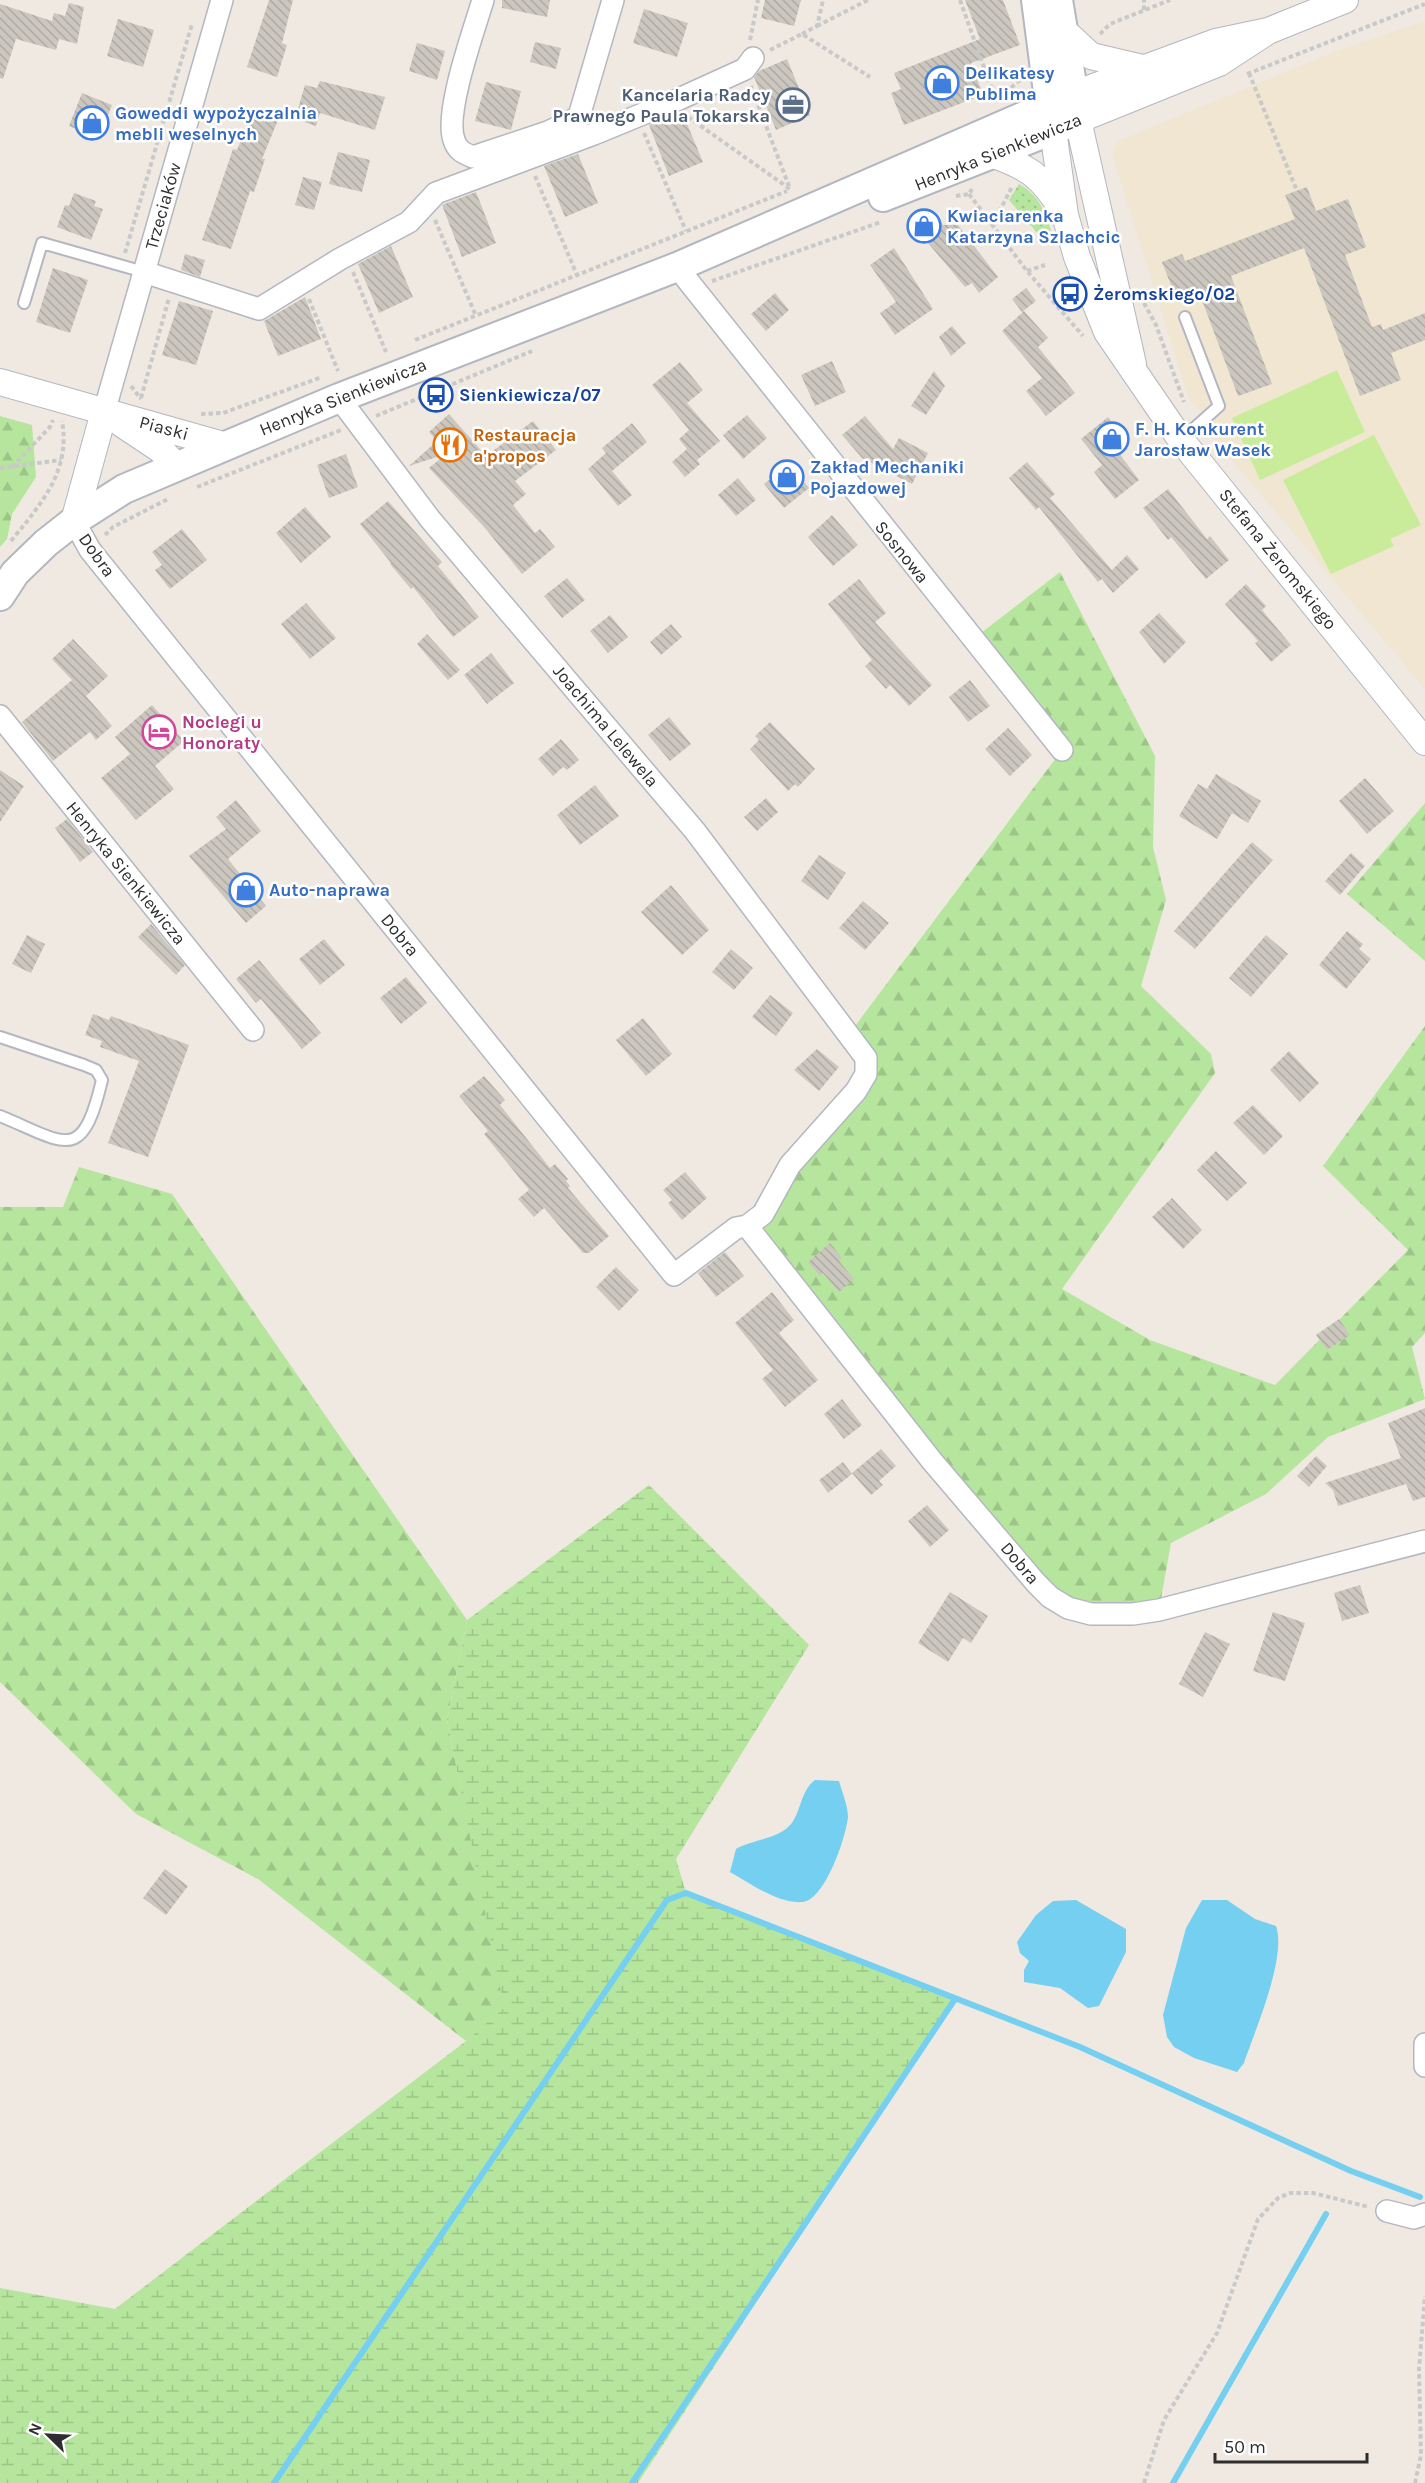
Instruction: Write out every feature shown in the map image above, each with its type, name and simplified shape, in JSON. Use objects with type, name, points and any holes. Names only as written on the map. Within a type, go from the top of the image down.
[{"type":"main road","points":[[1036,0],[1064,112]]},
{"type":"main road","points":[[1058,0],[1064,31],[1064,112]]},
{"type":"main road","name":"Henryka Sienkiewicza","points":[[718,247],[768,241],[991,154],[1064,112]]},
{"type":"main road","name":"Henryka Sienkiewicza","points":[[0,596],[15,573],[74,521],[124,489],[223,445],[339,385],[683,276],[718,247],[1064,112]]},
{"type":"street","name":"Trzeciaków","points":[[104,412],[222,0]]},
{"type":"street","points":[[483,0],[452,113],[453,138],[459,151],[473,157],[548,132],[579,117]]},
{"type":"street","points":[[572,142],[613,0]]},
{"type":"street","name":"Henryka Sienkiewicza","points":[[1064,112],[1142,68],[1216,42],[1268,31],[1343,0]]},
{"type":"street","points":[[1064,31],[1091,56],[1142,68]]},
{"type":"street","name":"Henryka Sienkiewicza","points":[[1064,112],[1219,63],[1268,31]]},
{"type":"street","points":[[144,272],[259,309],[346,255],[409,222],[436,193],[637,117],[679,99],[749,63]]},
{"type":"street","name":"Stefana Żeromskiego","points":[[1064,112],[1065,215]]},
{"type":"street","name":"Stefana Żeromskiego","points":[[1064,112],[1132,350],[1134,374]]},
{"type":"street","name":"Stefana Żeromskiego","points":[[991,154],[1022,165],[1049,186],[1065,215],[1077,257],[1107,332],[1134,374],[1190,432],[1425,742]]},
{"type":"street","name":"Sosnowa","points":[[683,276],[1062,750]]},
{"type":"street","name":"Piaski","points":[[0,382],[223,445]]},
{"type":"street","name":"Joachima Lelewela","points":[[339,385],[357,424],[430,519],[695,831],[866,1058]]},
{"type":"street","points":[[74,521],[104,412]]},
{"type":"street","name":"Piaski","points":[[104,412],[161,450],[176,465]]},
{"type":"street","name":"Dobra","points":[[74,521],[90,550],[674,1275],[736,1228],[747,1226],[763,1215],[790,1165],[856,1091],[866,1074],[866,1058]]},
{"type":"street","name":"Henryka Sienkiewicza","points":[[0,716],[253,1030]]},
{"type":"street","name":"Dobra","points":[[747,1226],[932,1461],[1036,1583],[1050,1597],[1068,1608],[1110,1616],[1159,1610],[1425,1541]]},
{"type":"street","points":[[1425,2044],[1425,2066]]},
{"type":"street","points":[[1387,2211],[1414,2218],[1425,2214]]},
{"type":"lane","points":[[24,303],[42,243],[144,272]]},
{"type":"lane","points":[[1185,316],[1219,406],[1190,432]]},
{"type":"lane","points":[[0,1037],[96,1070],[102,1080],[86,1130],[79,1138],[69,1142],[0,1116]]},
{"type":"path","points":[[758,0],[749,48],[749,63],[790,189]]},
{"type":"path","points":[[817,26],[823,0]]},
{"type":"path","points":[[749,63],[868,0]]},
{"type":"path","points":[[960,0],[996,100]]},
{"type":"path","points":[[1144,0],[1144,10]]},
{"type":"path","points":[[1100,33],[1110,24],[1170,0]]},
{"type":"path","points":[[1238,77],[1425,4]]},
{"type":"path","points":[[802,34],[870,77]]},
{"type":"path","points":[[1249,73],[1298,190]]},
{"type":"path","points":[[986,105],[996,100],[1026,74]]},
{"type":"path","points":[[679,99],[689,118],[790,189]]},
{"type":"path","points":[[637,117],[686,231]]},
{"type":"path","points":[[528,159],[577,275]]},
{"type":"path","points":[[406,344],[801,185]]},
{"type":"path","points":[[999,212],[1014,185]]},
{"type":"path","points":[[953,196],[969,194],[978,186]]},
{"type":"path","points":[[428,202],[476,316]]},
{"type":"path","points":[[683,276],[709,282],[886,220]]},
{"type":"path","points":[[346,255],[386,352]]},
{"type":"path","points":[[1027,271],[1045,265]]},
{"type":"path","points":[[141,399],[173,281]]},
{"type":"path","points":[[302,282],[339,385]]},
{"type":"path","points":[[1138,294],[1156,325],[1185,406],[1190,432]]},
{"type":"path","points":[[376,356],[396,348]]},
{"type":"path","points":[[196,487],[357,424],[539,348]]},
{"type":"path","points":[[198,414],[223,413],[339,385],[348,368]]},
{"type":"path","points":[[114,380],[130,385],[141,399],[153,402]]},
{"type":"path","points":[[9,543],[51,489],[66,442],[61,417],[53,420],[43,417]]},
{"type":"path","points":[[12,466],[50,427],[53,420]]},
{"type":"path","points":[[0,468],[61,460]]},
{"type":"path","points":[[90,550],[113,527],[174,496]]},
{"type":"path","points":[[1144,2483],[1164,2420],[1217,2333],[1258,2219],[1278,2198],[1290,2193],[1313,2193],[1387,2211]]},
{"type":"path","points":[[1415,2483],[1421,2455],[1419,2369],[1425,2296]]},
{"type":"shaded area","points":[[1425,21],[1425,689],[1205,428],[1207,416],[1189,400],[1112,154],[1118,141],[1337,51]]},
{"type":"green space","points":[[1019,184],[1040,203],[1055,246],[1046,243],[1009,200]]},
{"type":"green space","points":[[1337,370],[1365,432],[1260,480],[1232,418]]},
{"type":"green space","points":[[0,416],[32,425],[36,477],[12,514],[7,539],[0,547]]},
{"type":"green space","points":[[1374,435],[1421,525],[1390,539],[1394,546],[1331,574],[1283,480]]},
{"type":"green space","points":[[1060,572],[1155,756],[1153,847],[1166,900],[1141,986],[1211,1054],[1215,1073],[1062,1289],[1150,1340],[1275,1385],[1408,1250],[1323,1166],[1425,1026],[1425,1333],[1412,1347],[1425,1399],[1328,1437],[1266,1494],[1171,1543],[1159,1610],[1068,1608],[747,1226],[866,1074],[849,1034],[1062,750],[972,640]]},
{"type":"green space","points":[[1425,803],[1425,961],[1347,894]]},
{"type":"green space","points":[[79,1167],[172,1194],[467,1620],[447,1720],[505,2008],[466,2041],[258,1879],[136,1814],[0,1682],[0,1207],[63,1207]]},
{"type":"green space","points":[[649,1485],[809,1645],[676,1859],[686,1893],[955,1999],[638,2483],[0,2483],[0,2288],[115,2309],[466,2041],[504,2008],[447,1720],[467,1620]]},
{"type":"water","points":[[815,1780],[839,1781],[848,1817],[839,1852],[819,1891],[810,1899],[802,1902],[783,1900],[764,1892],[730,1872],[736,1849],[774,1835],[791,1824],[806,1791]]},
{"type":"water","points":[[1076,1900],[1126,1929],[1126,1952],[1099,2006],[1088,2008],[1060,1988],[1024,1982],[1024,1970],[1029,1961],[1020,1953],[1017,1942],[1036,1915],[1053,1901]]},
{"type":"water","points":[[1202,1900],[1227,1900],[1255,1919],[1276,1926],[1278,1939],[1274,1974],[1244,2063],[1237,2072],[1194,2058],[1174,2047],[1167,2037],[1163,2015],[1186,1928]]},
{"type":"building","points":[[269,0],[293,0],[282,43],[287,45],[277,77],[247,67]]},
{"type":"building","points":[[502,0],[550,0],[547,17],[502,8]]},
{"type":"building","points":[[765,0],[801,0],[794,26],[761,18]]},
{"type":"building","points":[[965,0],[1003,0],[1020,45],[971,63],[983,95],[904,125],[891,93],[901,89],[894,73],[980,39]]},
{"type":"building","points":[[69,3],[84,7],[77,44],[59,39],[56,50],[16,39],[3,79],[0,78],[0,4],[52,21],[54,13],[65,16]]},
{"type":"building","points":[[644,9],[688,23],[677,57],[633,43]]},
{"type":"building","points":[[118,19],[154,30],[143,67],[107,56]]},
{"type":"building","points":[[535,42],[561,48],[556,69],[530,62]]},
{"type":"building","points":[[417,43],[445,51],[437,80],[409,71]]},
{"type":"building","points":[[787,59],[810,115],[776,130],[754,77],[759,71]]},
{"type":"building","points":[[320,81],[385,97],[375,130],[320,113],[316,126],[295,119],[305,85],[317,88]]},
{"type":"building","points":[[486,82],[521,91],[511,130],[475,121]]},
{"type":"building","points":[[82,93],[112,105],[99,138],[69,126]]},
{"type":"building","points":[[253,110],[278,120],[262,159],[265,159],[254,192],[250,191],[231,249],[202,240],[233,149],[237,150]]},
{"type":"building","points":[[682,112],[703,162],[669,176],[649,125]]},
{"type":"building","points":[[338,152],[370,160],[362,192],[329,184]]},
{"type":"building","points":[[578,154],[598,203],[565,217],[544,166]]},
{"type":"building","points":[[303,177],[322,182],[314,210],[295,205]]},
{"type":"building","points":[[1307,187],[1316,211],[1348,199],[1366,247],[1345,255],[1372,327],[1381,324],[1383,330],[1425,313],[1425,340],[1391,353],[1401,380],[1360,396],[1304,248],[1231,276],[1272,384],[1238,396],[1200,295],[1178,303],[1162,262],[1182,254],[1185,261],[1295,219],[1285,195]]},
{"type":"building","points":[[476,192],[496,243],[462,257],[442,205]]},
{"type":"building","points":[[74,193],[96,201],[94,206],[103,209],[91,240],[57,227],[65,205],[69,206]]},
{"type":"building","points":[[937,215],[943,225],[958,225],[998,277],[979,293],[972,283],[965,287],[923,237],[918,223]]},
{"type":"building","points":[[391,246],[413,297],[379,313],[358,264]]},
{"type":"building","points":[[894,248],[933,309],[895,335],[880,313],[896,302],[870,265]]},
{"type":"building","points":[[185,254],[205,260],[200,277],[181,270]]},
{"type":"building","points":[[53,268],[88,280],[70,333],[36,322]]},
{"type":"building","points":[[1026,288],[1036,301],[1022,312],[1012,299]]},
{"type":"building","points":[[775,293],[789,310],[766,331],[751,314]]},
{"type":"building","points":[[305,297],[321,339],[278,356],[264,321]]},
{"type":"building","points":[[179,301],[213,311],[196,365],[162,355]]},
{"type":"building","points":[[1024,311],[1048,338],[1038,347],[1075,393],[1046,416],[1026,391],[1042,378],[1002,331]]},
{"type":"building","points":[[952,326],[966,343],[951,356],[939,337]]},
{"type":"building","points":[[832,361],[846,392],[815,406],[801,375]]},
{"type":"building","points":[[680,362],[703,390],[687,403],[720,441],[697,460],[700,464],[685,477],[672,462],[687,449],[679,439],[689,430],[652,385]]},
{"type":"building","points":[[934,371],[945,386],[926,415],[911,406]]},
{"type":"building","points":[[449,414],[486,456],[533,421],[556,450],[515,481],[526,494],[513,505],[535,533],[540,529],[555,547],[522,574],[485,528],[429,468],[446,454],[409,466],[437,441],[429,432]]},
{"type":"building","points":[[747,415],[767,438],[743,459],[723,435]]},
{"type":"building","points":[[865,416],[893,449],[899,438],[928,453],[912,484],[862,458],[842,435]]},
{"type":"building","points":[[1108,417],[1126,439],[1115,448],[1139,480],[1115,499],[1094,472],[1102,465],[1081,439]]},
{"type":"building","points":[[632,423],[647,442],[612,471],[632,495],[618,506],[588,469],[606,453],[602,448]]},
{"type":"building","points":[[346,454],[358,487],[329,498],[317,465]]},
{"type":"building","points":[[1027,462],[1055,494],[1050,498],[1112,570],[1127,555],[1139,569],[1113,593],[1102,579],[1104,577],[1098,582],[1039,507],[1036,510],[1009,478]]},
{"type":"building","points":[[789,464],[809,488],[784,508],[764,484]]},
{"type":"building","points":[[738,478],[756,500],[736,516],[718,495]]},
{"type":"building","points":[[1168,489],[1207,539],[1210,536],[1229,560],[1206,579],[1171,537],[1168,540],[1143,508]]},
{"type":"building","points":[[388,501],[442,562],[438,566],[479,617],[453,637],[413,587],[411,589],[390,564],[360,524]]},
{"type":"building","points":[[305,507],[331,537],[301,563],[276,533]]},
{"type":"building","points":[[832,515],[858,545],[833,566],[808,537]]},
{"type":"building","points":[[182,529],[207,560],[170,589],[155,570],[162,565],[152,552]]},
{"type":"building","points":[[567,578],[585,600],[562,618],[544,596]]},
{"type":"building","points":[[859,579],[886,613],[875,622],[932,685],[909,706],[890,685],[886,689],[865,666],[872,660],[828,604]]},
{"type":"building","points":[[1246,584],[1266,606],[1262,610],[1291,645],[1271,662],[1255,643],[1258,641],[1225,604]]},
{"type":"building","points":[[306,603],[336,638],[310,659],[281,624]]},
{"type":"building","points":[[1159,613],[1186,642],[1164,664],[1139,632]]},
{"type":"building","points":[[610,615],[628,637],[608,653],[590,631]]},
{"type":"building","points":[[671,624],[682,637],[661,655],[650,642]]},
{"type":"building","points":[[427,634],[460,670],[448,680],[417,644]]},
{"type":"building","points":[[73,639],[108,676],[86,696],[112,726],[96,740],[90,732],[53,761],[22,722],[72,680],[52,659]]},
{"type":"building","points":[[491,653],[514,683],[487,704],[464,675]]},
{"type":"building","points":[[970,680],[990,706],[968,722],[949,697]]},
{"type":"building","points":[[152,705],[184,741],[155,766],[174,789],[136,820],[101,778],[130,754],[115,737]]},
{"type":"building","points":[[669,717],[691,744],[670,761],[648,735]]},
{"type":"building","points":[[770,722],[815,769],[798,787],[795,784],[788,791],[750,749],[759,740],[755,736]]},
{"type":"building","points":[[1008,728],[1032,755],[1010,776],[985,749]]},
{"type":"building","points":[[561,739],[579,760],[567,770],[563,767],[553,776],[538,759]]},
{"type":"building","points":[[0,770],[24,786],[0,822]]},
{"type":"building","points":[[1216,774],[1261,801],[1248,823],[1232,813],[1217,839],[1179,816],[1198,784],[1207,789]]},
{"type":"building","points":[[1365,778],[1394,811],[1367,834],[1339,801]]},
{"type":"building","points":[[595,785],[619,816],[580,845],[557,815]]},
{"type":"building","points":[[766,798],[778,812],[757,831],[744,817]]},
{"type":"building","points":[[236,800],[261,831],[228,859],[266,906],[246,923],[189,856],[226,829],[216,817]]},
{"type":"building","points":[[67,819],[93,852],[80,862],[55,828]]},
{"type":"building","points":[[1252,842],[1273,860],[1195,949],[1174,931]]},
{"type":"building","points":[[1351,853],[1365,866],[1340,895],[1325,881]]},
{"type":"building","points":[[819,855],[846,873],[828,900],[801,881]]},
{"type":"building","points":[[671,885],[709,930],[682,955],[641,912]]},
{"type":"building","points":[[863,901],[889,923],[865,950],[839,928]]},
{"type":"building","points":[[151,924],[185,965],[176,975],[138,937]]},
{"type":"building","points":[[1347,931],[1363,944],[1359,949],[1371,959],[1346,989],[1319,965]]},
{"type":"building","points":[[27,935],[45,944],[31,973],[12,964]]},
{"type":"building","points":[[1266,935],[1288,954],[1251,997],[1229,978]]},
{"type":"building","points":[[324,939],[345,965],[320,985],[299,959]]},
{"type":"building","points":[[731,949],[753,968],[734,990],[712,972]]},
{"type":"building","points":[[259,960],[321,1033],[302,1049],[261,999],[256,1003],[236,979]]},
{"type":"building","points":[[406,977],[427,1003],[401,1024],[380,998]]},
{"type":"building","points":[[770,995],[793,1013],[776,1036],[752,1017]]},
{"type":"building","points":[[93,1014],[109,1020],[111,1016],[189,1045],[148,1157],[108,1143],[139,1061],[100,1047],[102,1041],[85,1035]]},
{"type":"building","points":[[643,1018],[672,1054],[646,1076],[616,1040]]},
{"type":"building","points":[[817,1049],[839,1067],[819,1091],[794,1070]]},
{"type":"building","points":[[1289,1051],[1319,1083],[1300,1102],[1270,1070]]},
{"type":"building","points":[[484,1076],[505,1100],[500,1105],[550,1168],[555,1164],[568,1179],[566,1181],[570,1186],[568,1188],[609,1236],[589,1253],[583,1253],[544,1208],[534,1217],[518,1199],[529,1190],[484,1134],[488,1131],[459,1096]]},
{"type":"building","points":[[1253,1105],[1283,1136],[1264,1155],[1233,1123]]},
{"type":"building","points":[[1216,1151],[1247,1183],[1227,1201],[1197,1170]]},
{"type":"building","points":[[685,1172],[707,1198],[682,1220],[668,1203],[672,1200],[663,1190]]},
{"type":"building","points":[[1172,1198],[1202,1230],[1183,1249],[1152,1217]]},
{"type":"building","points":[[830,1243],[842,1258],[839,1261],[854,1279],[839,1292],[823,1273],[820,1276],[808,1262]]},
{"type":"building","points":[[725,1252],[744,1276],[716,1297],[698,1273]]},
{"type":"building","points":[[616,1267],[639,1290],[619,1311],[596,1287]]},
{"type":"building","points":[[772,1292],[794,1320],[779,1333],[818,1380],[785,1407],[762,1379],[773,1370],[735,1323]]},
{"type":"building","points":[[1339,1319],[1350,1335],[1327,1350],[1316,1335]]},
{"type":"building","points":[[842,1399],[862,1425],[844,1439],[824,1414]]},
{"type":"building","points":[[1425,1408],[1425,1497],[1413,1501],[1406,1484],[1338,1506],[1333,1490],[1325,1483],[1401,1458],[1388,1423]]},
{"type":"building","points":[[881,1449],[896,1466],[879,1481],[883,1485],[871,1495],[852,1473]]},
{"type":"building","points":[[1316,1456],[1327,1466],[1309,1487],[1297,1476]]},
{"type":"building","points":[[843,1462],[852,1474],[828,1493],[819,1480]]},
{"type":"building","points":[[927,1505],[949,1530],[930,1547],[908,1521]]},
{"type":"building","points":[[1360,1585],[1369,1613],[1342,1621],[1334,1593]]},
{"type":"building","points":[[950,1592],[988,1616],[971,1643],[963,1638],[948,1662],[918,1643]]},
{"type":"building","points":[[1273,1612],[1305,1623],[1285,1681],[1253,1671]]},
{"type":"building","points":[[1205,1632],[1230,1644],[1203,1697],[1179,1684]]},
{"type":"building","points":[[165,1869],[188,1886],[166,1915],[143,1898]]},
{"type":"waterway","points":[[274,2483],[667,1900],[686,1893],[1080,2047],[1351,2171],[1420,2197]]},
{"type":"waterway","points":[[632,2483],[955,1999]]},
{"type":"waterway","points":[[1173,2483],[1326,2214]]},
{"type":"place","name":"Delikatesy Publima","points":[[942,83]]},
{"type":"place","name":"Kancelaria Radcy Prawnego Paula Tokarska","points":[[793,105]]},
{"type":"place","name":"Goweddi wypożyczalnia mebli weselnych","points":[[92,123]]},
{"type":"place","name":"Kwiaciarenka Katarzyna Szlachcic","points":[[924,226]]},
{"type":"place","name":"Żeromskiego/02","points":[[1070,294]]},
{"type":"place","name":"Sienkiewicza/07","points":[[436,395]]},
{"type":"place","name":"F. H. Konkurent Jarosław Wasek","points":[[1112,439]]},
{"type":"place","name":"Restauracja a'propos","points":[[450,445]]},
{"type":"place","name":"Zakład Mechaniki Pojazdowej","points":[[787,477]]},
{"type":"place","name":"Noclegi u Honoraty","points":[[159,732]]},
{"type":"place","name":"Auto-naprawa","points":[[246,890]]}]
